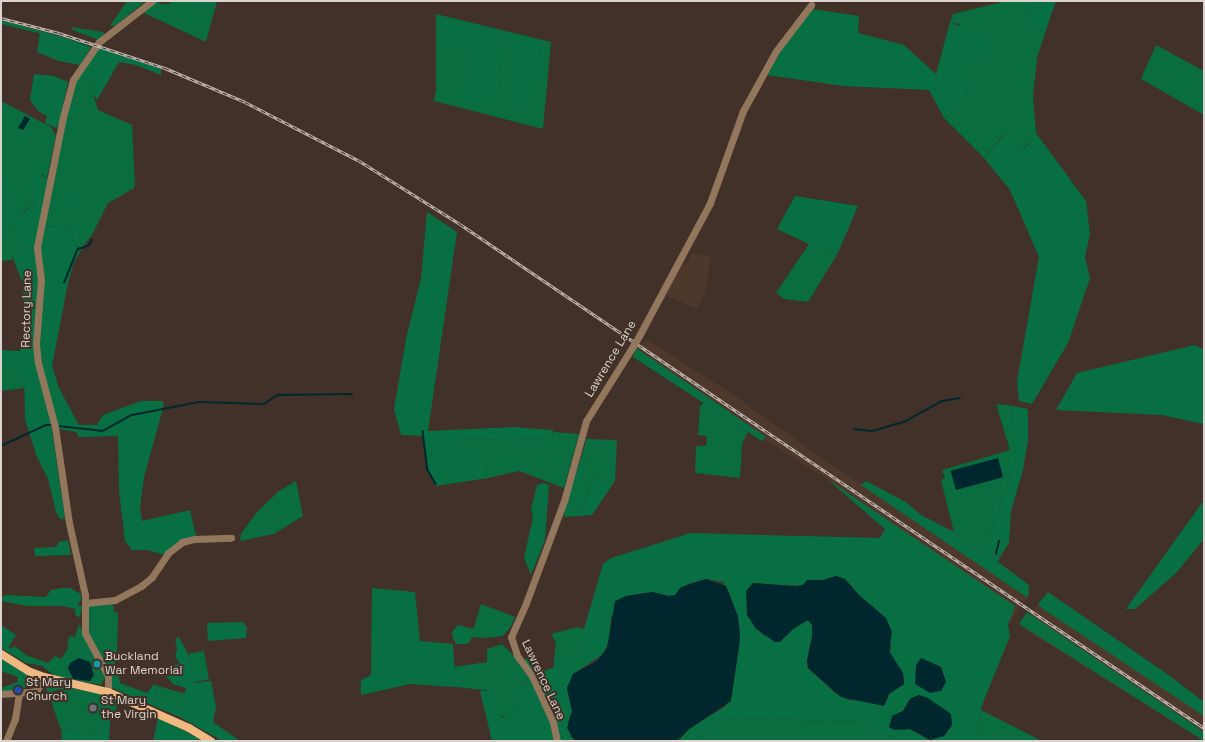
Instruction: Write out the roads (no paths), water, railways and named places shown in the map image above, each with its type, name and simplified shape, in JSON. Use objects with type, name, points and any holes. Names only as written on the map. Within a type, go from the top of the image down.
[{"type":"main road","points":[[1,654],[28,671],[44,677],[108,692],[186,726],[211,741]]},
{"type":"street","name":"Rectory Lane","points":[[108,692],[108,676],[85,633],[86,603],[69,523],[55,427],[38,363],[36,343],[41,280],[37,247],[62,117],[73,80],[99,42],[152,1]]},
{"type":"street","name":"Lawrence Lane","points":[[557,741],[553,722],[532,676],[517,655],[511,637],[526,603],[564,501],[586,421],[639,336],[710,203],[743,111],[776,51],[811,5]]},
{"type":"street","points":[[86,603],[115,600],[146,583],[168,553],[182,542],[194,539],[231,538]]},
{"type":"street","points":[[1,694],[19,694],[37,690],[44,677]]},
{"type":"street","points":[[6,741],[15,719],[19,694]]},
{"type":"water","points":[[25,116],[30,119],[23,130],[18,128]]},
{"type":"water","points":[[998,458],[1003,477],[956,490],[951,471]]},
{"type":"water","points":[[836,576],[845,579],[858,594],[886,618],[892,632],[889,651],[903,673],[904,684],[889,694],[884,706],[841,697],[808,668],[807,661],[812,636],[812,625],[808,620],[793,629],[780,642],[775,642],[756,629],[747,615],[746,591],[753,583],[796,586],[803,585],[807,580],[823,580]]},
{"type":"water","points":[[706,579],[726,586],[738,616],[740,640],[731,701],[689,729],[678,740],[575,741],[567,728],[572,711],[567,688],[573,674],[597,661],[607,648],[615,601],[626,596],[652,592],[669,596],[675,595],[681,587]]},
{"type":"water","points":[[79,658],[90,662],[94,675],[90,681],[73,679],[68,668],[70,663]]},
{"type":"water","points":[[921,658],[941,667],[946,682],[941,691],[930,693],[915,684],[916,665]]},
{"type":"water","points":[[919,695],[928,698],[951,714],[952,725],[944,736],[930,740],[910,729],[894,730],[889,727],[892,716],[903,711],[911,698]]},
{"type":"waterway","points":[[64,283],[78,249],[88,246],[92,240]]},
{"type":"waterway","points":[[59,426],[103,431],[132,415],[199,402],[264,404],[278,395],[352,394]]},
{"type":"waterway","points":[[854,429],[872,431],[906,421],[942,401],[960,398]]},
{"type":"waterway","points":[[1,446],[46,425],[51,425]]},
{"type":"waterway","points":[[423,431],[428,470],[436,484]]},
{"type":"waterway","points":[[996,554],[999,541]]},
{"type":"railway","points":[[1,18],[59,33],[165,68],[245,102],[358,160],[460,224],[1204,728]]},
{"type":"place","name":"Buckland War Memorial","points":[[97,664]]},
{"type":"place","name":"St Mary Church","points":[[18,690]]},
{"type":"place","name":"St Mary the Virgin","points":[[93,708]]}]
